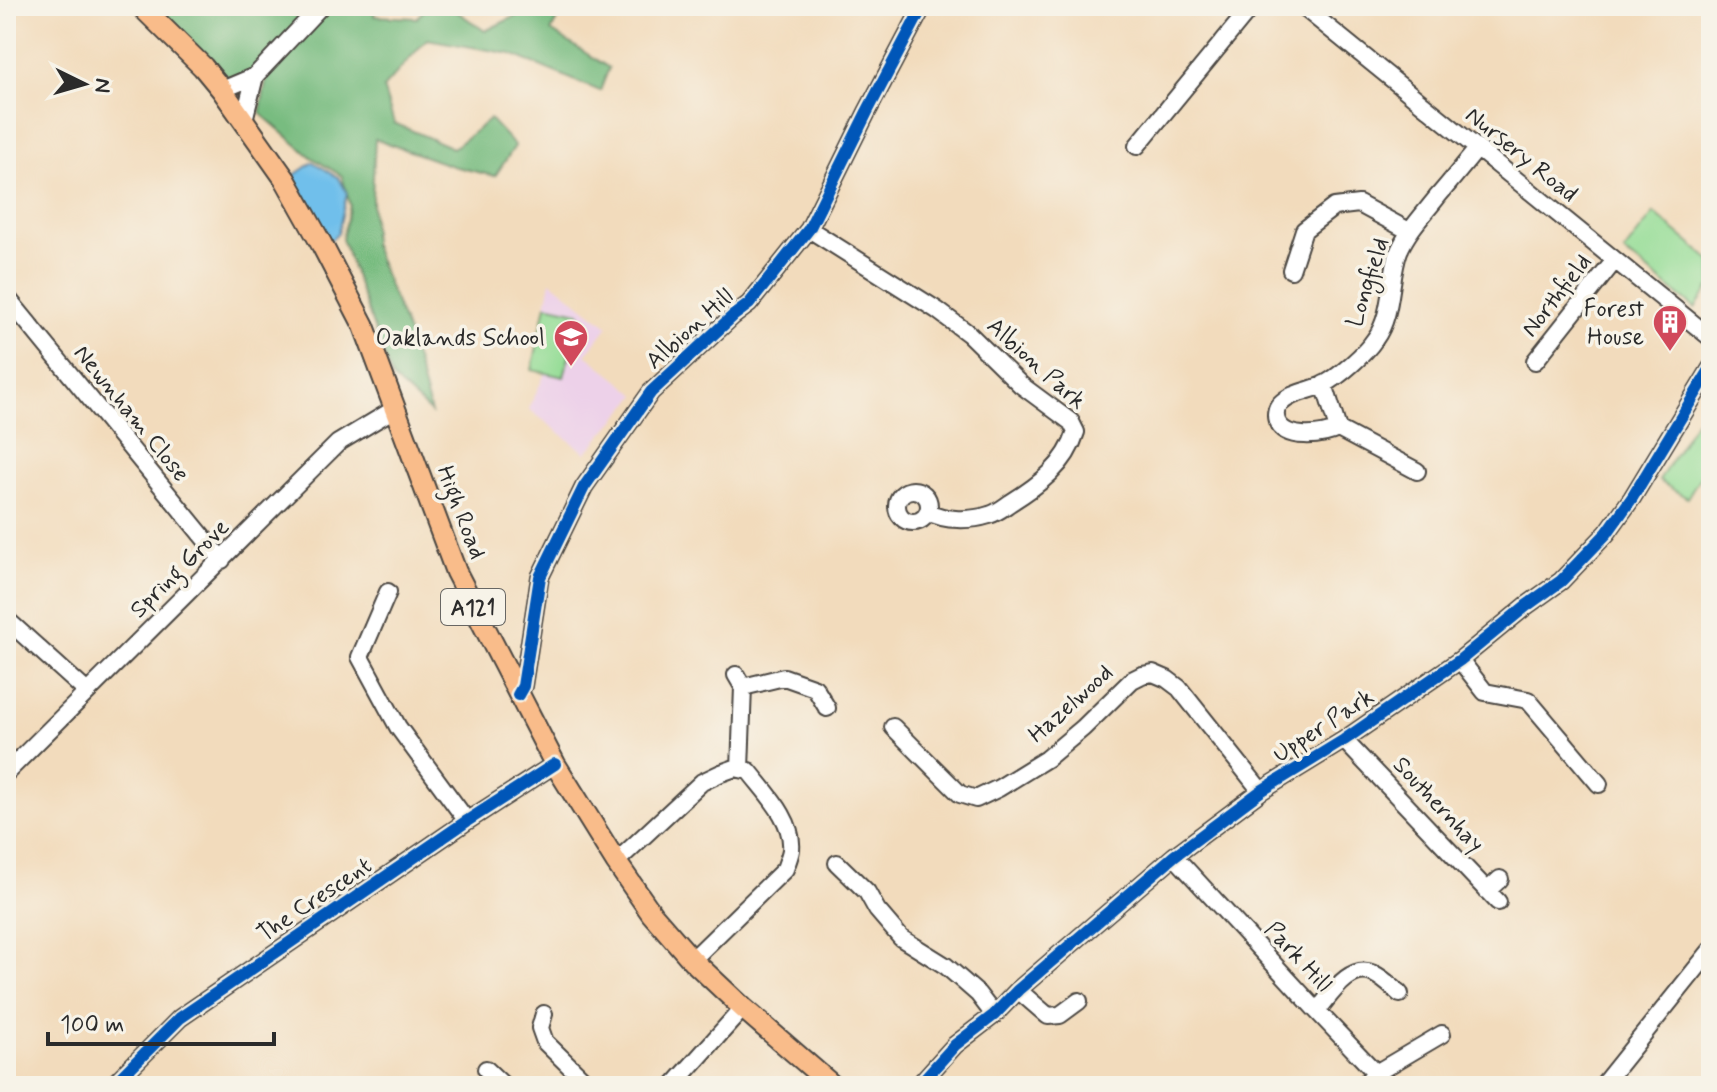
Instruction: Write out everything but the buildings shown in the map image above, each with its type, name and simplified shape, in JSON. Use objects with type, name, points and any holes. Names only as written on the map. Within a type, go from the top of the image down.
[{"type":"main road","name":"High Road","points":[[141,6],[222,90],[285,179],[322,245],[364,326],[456,572],[555,764],[616,862],[652,914],[692,960],[833,1086]]},
{"type":"street","points":[[222,90],[255,76],[321,6]]},
{"type":"street","name":"Albion Hill","points":[[518,695],[523,686],[540,577],[584,487],[651,392],[749,304],[809,229],[923,6]]},
{"type":"street","points":[[1137,146],[1252,6]]},
{"type":"street","name":"Nursery Road","points":[[1302,6],[1711,338]]},
{"type":"street","points":[[244,120],[255,76]]},
{"type":"street","name":"Longfield","points":[[1338,429],[1328,433],[1284,431],[1276,418],[1278,406],[1288,398],[1324,384],[1365,352],[1376,339],[1384,320],[1397,259],[1409,231],[1477,149]]},
{"type":"street","points":[[1291,270],[1304,230],[1334,207],[1359,204],[1409,231]]},
{"type":"street","name":"Albion Park","points":[[809,229],[937,310],[969,334],[1021,385],[1071,422],[1076,432],[1071,448],[1050,475],[992,515],[969,519],[939,518],[928,512]]},
{"type":"street","name":"Northfield","points":[[1535,361],[1615,260]]},
{"type":"street","name":"Newnham Close","points":[[6,296],[222,560]]},
{"type":"street","name":"Upper Park","points":[[918,1086],[955,1045],[994,1015],[1018,990],[1174,856],[1261,791],[1344,740],[1460,660],[1561,581],[1607,533],[1632,498],[1711,368]]},
{"type":"street","points":[[1324,384],[1338,429],[1417,471]]},
{"type":"street","name":"Spring Grove","points":[[6,773],[338,443],[396,408]]},
{"type":"street","points":[[388,592],[360,657],[398,727],[467,821]]},
{"type":"street","points":[[6,619],[87,692]]},
{"type":"street","points":[[1460,660],[1485,692],[1528,700],[1599,784]]},
{"type":"street","name":"Hazelwood","points":[[893,727],[960,794],[976,799],[1046,759],[1132,680],[1153,673],[1179,688],[1261,791]]},
{"type":"street","points":[[740,769],[739,681],[784,677],[815,688],[827,708]]},
{"type":"street","name":"Southernhay","points":[[1344,740],[1495,891]]},
{"type":"street","name":"The Crescent","points":[[112,1086],[180,1018],[555,764]]},
{"type":"street","points":[[616,862],[702,782],[735,768],[749,771],[780,812],[789,830],[791,851],[785,869],[692,960]]},
{"type":"street","name":"Park Hill","points":[[1174,856],[1376,1073]]},
{"type":"street","points":[[837,863],[867,892],[877,910],[901,938],[946,966],[978,994],[994,1015]]},
{"type":"street","points":[[1602,1086],[1711,950]]},
{"type":"street","points":[[1317,1011],[1351,974],[1364,970],[1376,975],[1400,994]]},
{"type":"street","points":[[1018,990],[1048,1016],[1060,1015],[1079,1001]]},
{"type":"street","points":[[673,1086],[743,1008]]},
{"type":"street","points":[[544,1014],[540,1028],[545,1042],[590,1086]]},
{"type":"street","points":[[1362,1086],[1376,1073],[1442,1034]]},
{"type":"street","points":[[486,1069],[504,1086]]},
{"type":"shaded area","name":"Oaklands School","points":[[551,281],[608,326],[586,355],[637,395],[586,453],[529,409],[547,369],[534,366]]},
{"type":"green space","points":[[148,6],[376,6],[374,16],[417,18],[427,6],[449,6],[485,31],[520,14],[524,6],[564,6],[551,31],[609,68],[600,91],[511,54],[427,39],[383,88],[394,123],[453,148],[490,119],[515,146],[495,176],[452,166],[375,139],[373,246],[410,339],[431,413],[392,378],[342,239],[350,205],[342,176],[311,157],[260,113],[268,72],[221,78]]},
{"type":"green space","points":[[1654,213],[1711,261],[1711,285],[1695,308],[1624,252]]},
{"type":"green space","points":[[546,305],[578,312],[586,324],[570,352],[564,377],[532,370]]},
{"type":"green space","points":[[1696,420],[1711,429],[1711,459],[1687,498],[1659,481]]},
{"type":"water","points":[[313,162],[339,178],[347,193],[338,233],[329,242],[293,176]]},
{"type":"cycle path","points":[[518,695],[523,686],[540,577],[584,487],[651,392],[749,304],[809,229],[923,6]]},
{"type":"cycle path","points":[[918,1086],[955,1045],[994,1015],[1018,990],[1174,856],[1261,791],[1344,740],[1460,660],[1561,581],[1607,533],[1632,498],[1711,368]]},
{"type":"cycle path","points":[[112,1086],[180,1018],[555,764]]},
{"type":"place","name":"Forest House","points":[[1670,353]]},
{"type":"place","name":"Oaklands School","points":[[571,368]]}]
